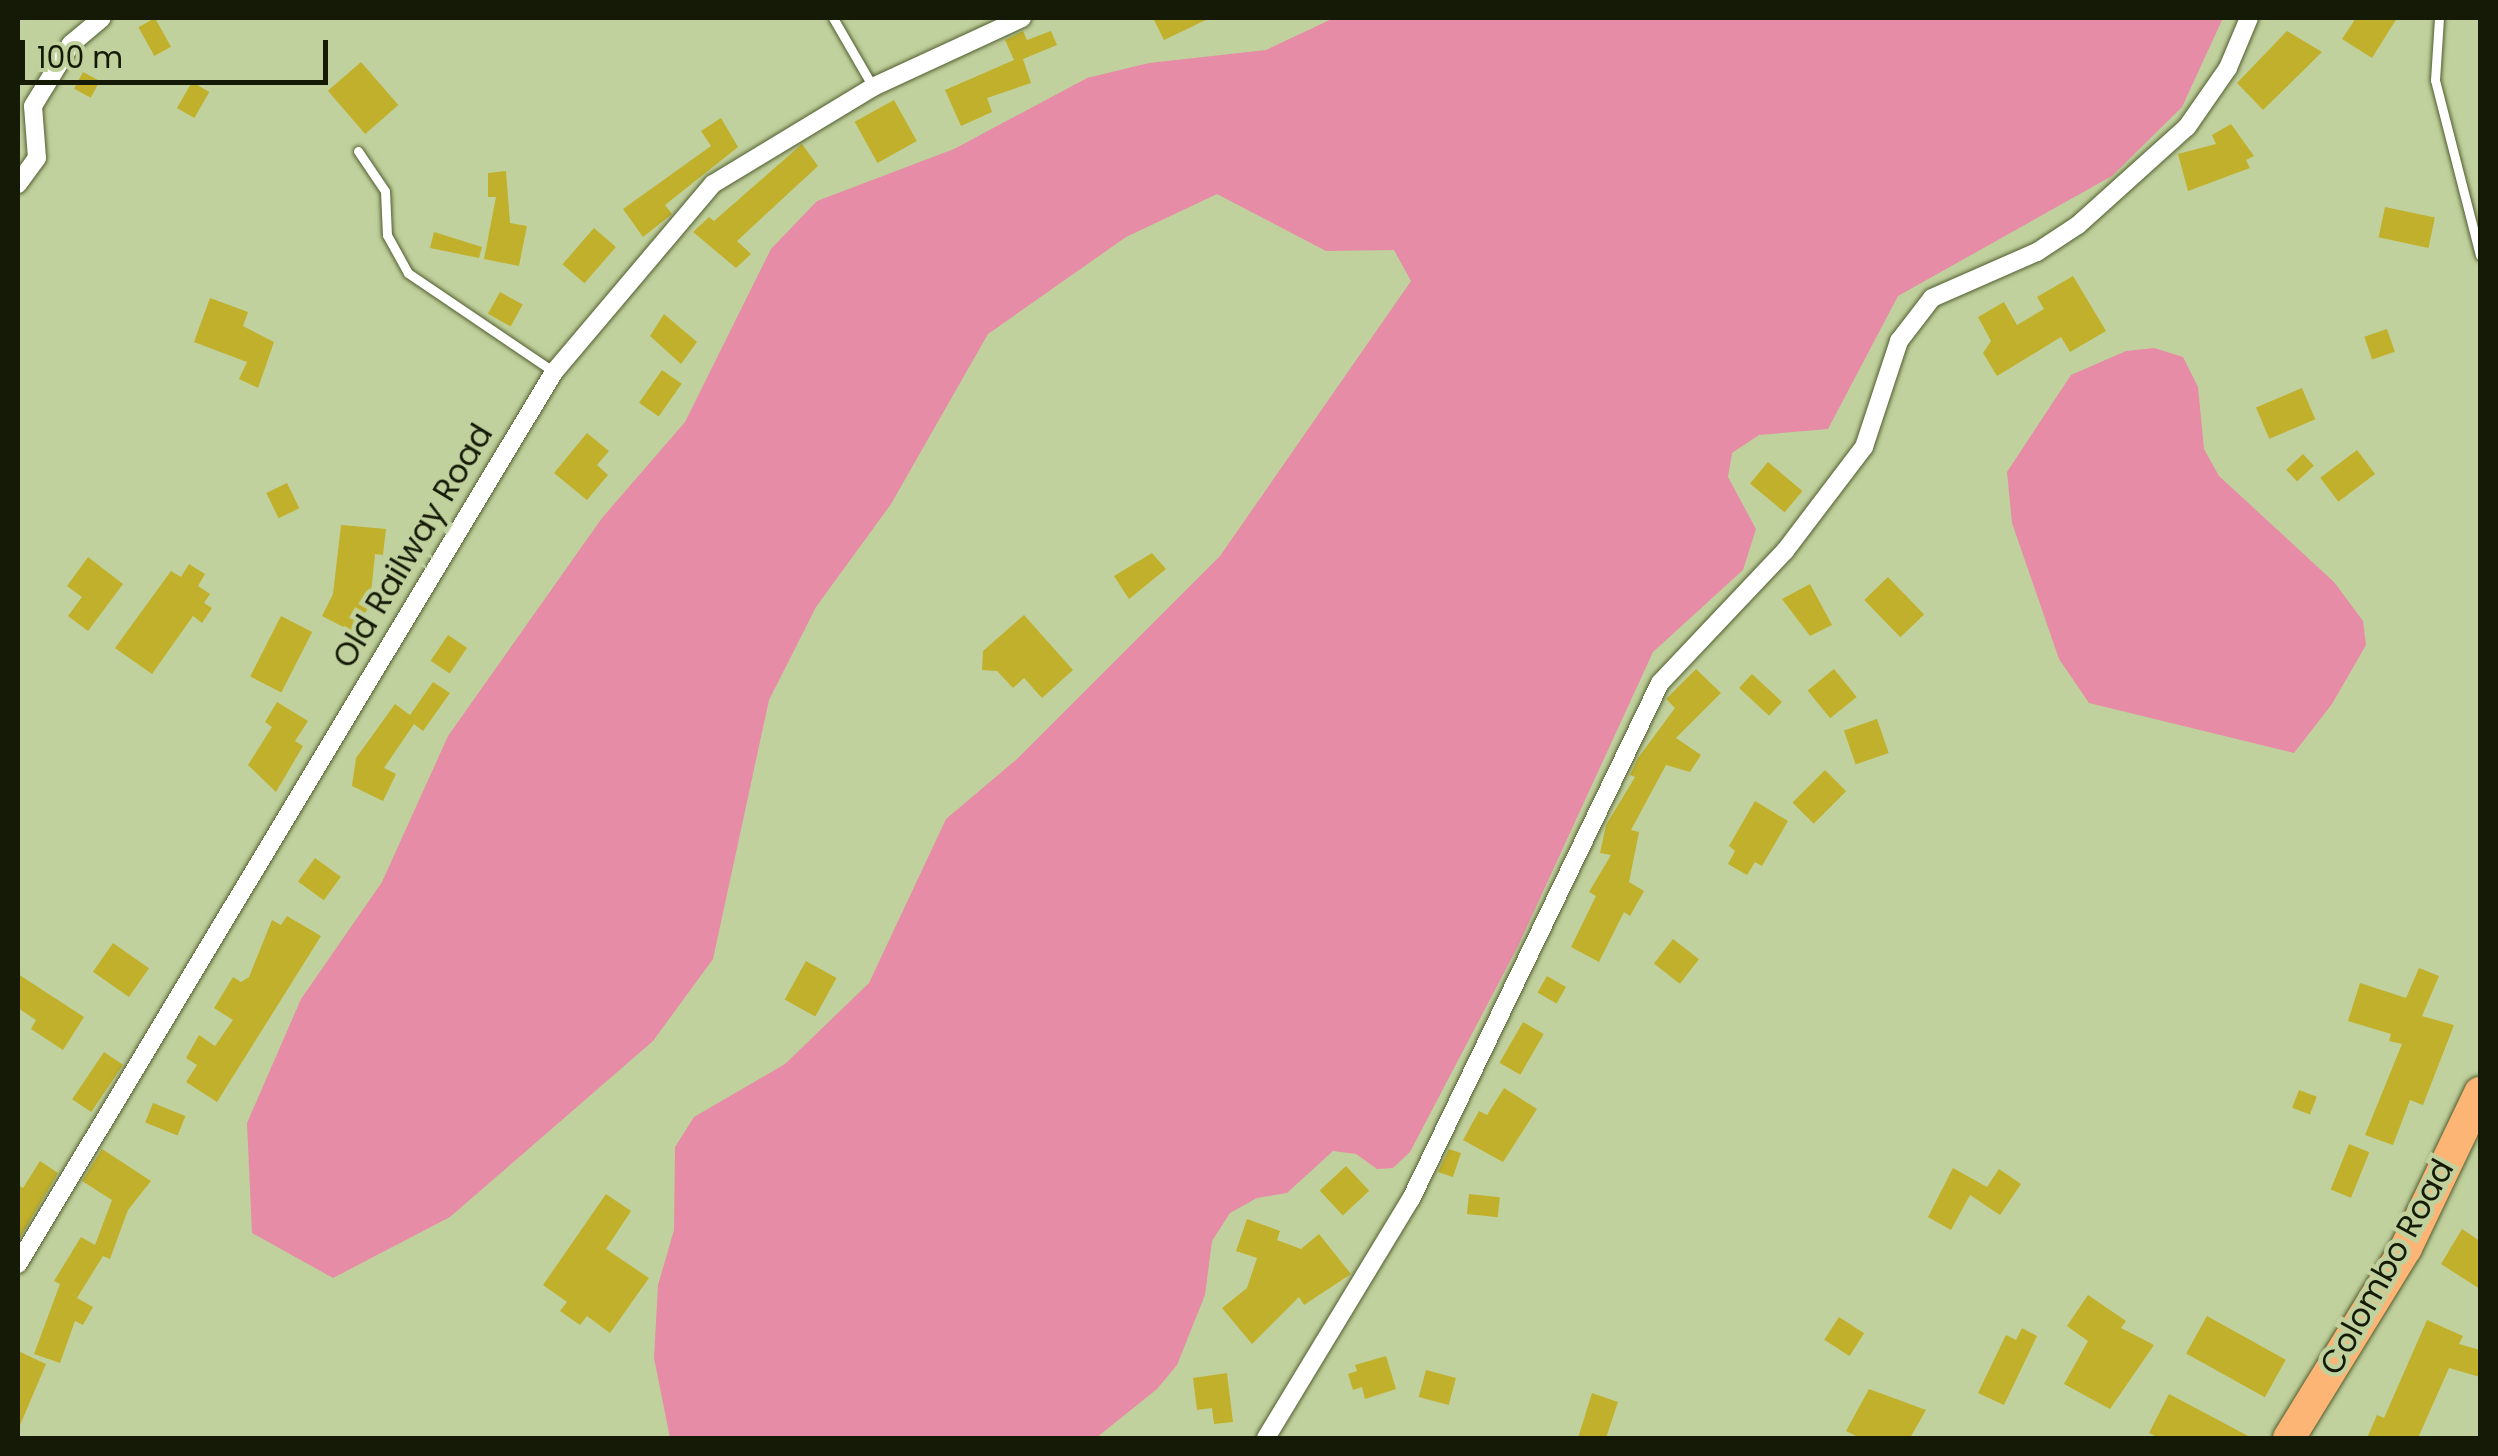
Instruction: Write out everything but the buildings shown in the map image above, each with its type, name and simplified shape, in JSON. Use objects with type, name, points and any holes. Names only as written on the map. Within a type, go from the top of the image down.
[{"type":"highway","name":"Colombo Road","points":[[2289,1438],[2406,1248],[2480,1092]]},
{"type":"street","points":[[18,184],[37,158],[33,106],[72,44],[102,18]]},
{"type":"street","name":"Old Railway Road","points":[[18,1264],[554,372],[713,184],[873,87],[1022,18]]},
{"type":"street","points":[[1266,1438],[1411,1199],[1660,682],[1785,551],[1864,447],[1899,341],[1932,298],[2036,252],[2078,225],[2186,127],[2228,68],[2249,18]]},
{"type":"lane","points":[[833,18],[873,87]]},
{"type":"lane","points":[[2440,18],[2435,80],[2480,255]]},
{"type":"lane","points":[[358,151],[385,191],[387,235],[408,274],[554,372]]},
{"type":"shaded area","points":[[1334,18],[2223,18],[2182,107],[2112,176],[1898,296],[1828,429],[1759,435],[1732,453],[1728,477],[1756,529],[1743,570],[1653,652],[1518,946],[1410,1152],[1393,1168],[1377,1169],[1356,1154],[1333,1151],[1287,1193],[1257,1198],[1230,1213],[1212,1241],[1205,1295],[1177,1365],[1157,1389],[1096,1438],[670,1438],[654,1358],[658,1285],[674,1230],[675,1147],[694,1117],[785,1064],[869,983],[946,819],[1017,759],[1220,556],[1411,281],[1394,250],[1326,251],[1217,194],[1126,237],[988,334],[891,504],[816,607],[769,700],[713,959],[653,1041],[450,1217],[333,1278],[252,1233],[247,1123],[301,999],[382,882],[448,736],[602,518],[685,422],[771,249],[817,201],[954,149],[1087,78],[1149,63],[1266,50]]},
{"type":"shaded area","points":[[2154,348],[2183,357],[2198,387],[2204,449],[2219,476],[2334,582],[2363,621],[2366,645],[2332,704],[2294,753],[2089,703],[2059,659],[2012,523],[2007,472],[2071,375],[2126,351]]}]
